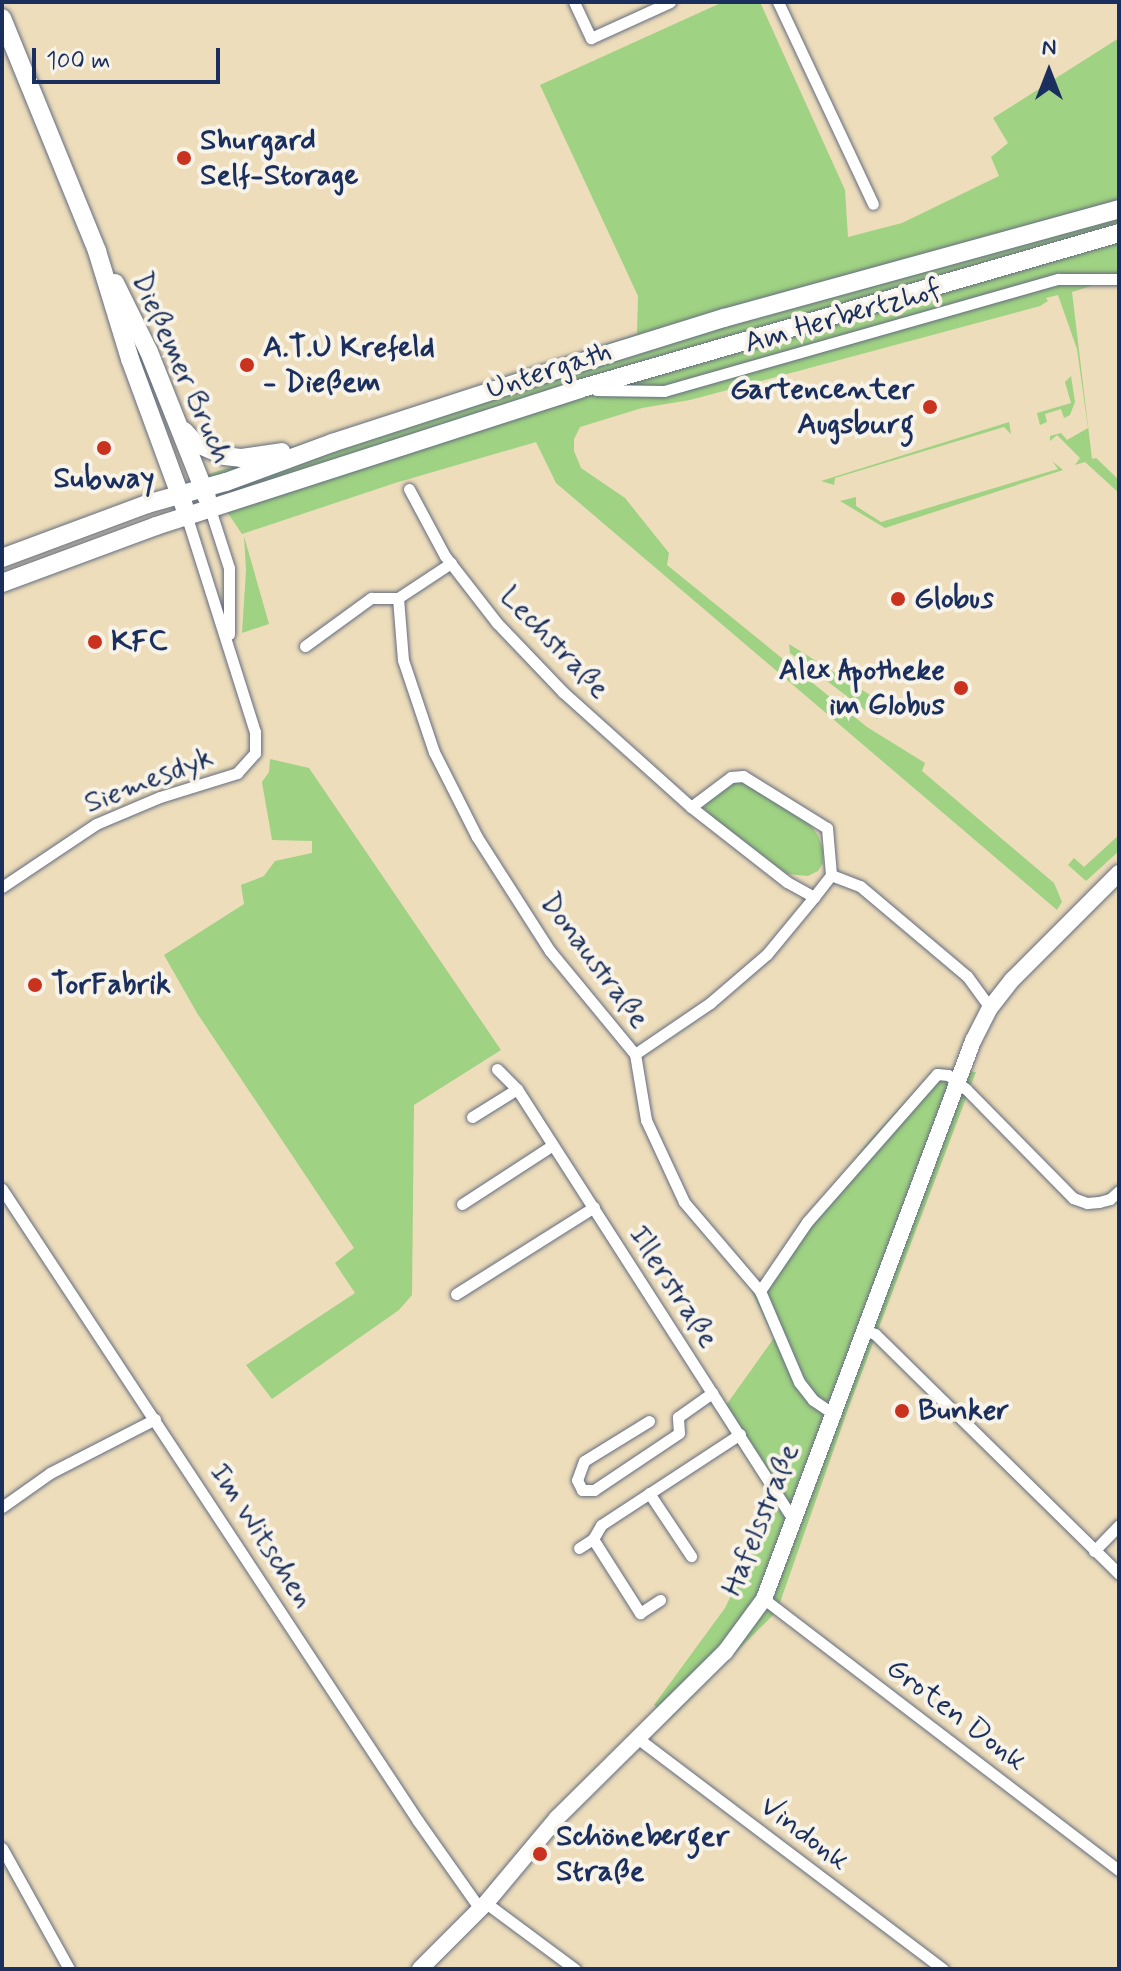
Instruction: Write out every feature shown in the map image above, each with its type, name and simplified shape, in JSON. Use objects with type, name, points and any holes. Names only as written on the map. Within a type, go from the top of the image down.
[{"type":"main road","name":"Dießemer Bruch","points":[[2,18],[97,251],[130,359],[187,517]]},
{"type":"main road","name":"Untergath","points":[[2,558],[332,443],[724,318],[1119,209]]},
{"type":"main road","name":"Untergath","points":[[2,583],[210,509],[579,389],[1119,233]]},
{"type":"main road","name":"Dießemer Bruch","points":[[97,251],[136,321],[181,427],[210,509]]},
{"type":"main road","name":"Untergath","points":[[181,427],[195,443],[225,456],[260,456],[332,443]]},
{"type":"main road","name":"Hafelsstraße","points":[[420,1969],[483,1906],[530,1846],[636,1737],[725,1652],[764,1599],[957,1081],[990,1008],[1013,979],[1119,873]]},
{"type":"street","points":[[574,2],[591,38],[646,7],[670,2]]},
{"type":"street","points":[[778,2],[873,204]]},
{"type":"street","name":"Am Herbertzhof","points":[[579,389],[664,391],[1058,279],[1119,279]]},
{"type":"street","name":"Lechstraße","points":[[409,489],[451,563],[497,623],[563,692],[691,807],[787,882],[814,897]]},
{"type":"street","name":"Siemesdyk","points":[[210,509],[229,568],[228,643]]},
{"type":"street","name":"Siemesdyk","points":[[2,887],[96,824],[160,797],[237,773],[249,764],[255,753],[255,732],[187,517]]},
{"type":"street","points":[[305,646],[371,598],[398,598],[451,563]]},
{"type":"street","name":"Donaustraße","points":[[398,598],[403,660],[434,752],[477,837],[550,951],[635,1054],[646,1120],[660,1157],[684,1202],[760,1291],[799,1382],[813,1400],[834,1414]]},
{"type":"street","points":[[635,1054],[710,1003],[767,954],[831,875],[827,828],[743,776],[731,777],[691,807]]},
{"type":"street","points":[[831,875],[860,886],[883,902],[967,976],[990,1008]]},
{"type":"street","name":"Illerstraße","points":[[497,1069],[517,1089],[794,1521]]},
{"type":"street","points":[[760,1291],[807,1222],[853,1173],[923,1086],[937,1074],[957,1081],[1073,1198],[1087,1203],[1099,1202],[1110,1199],[1119,1191]]},
{"type":"street","points":[[472,1117],[517,1089]]},
{"type":"street","points":[[462,1204],[553,1145]]},
{"type":"street","name":"Im Witschen","points":[[2,1189],[418,1821],[483,1906]]},
{"type":"street","name":"Illerstraße","points":[[456,1294],[594,1207]]},
{"type":"street","points":[[865,1330],[875,1334],[1119,1574]]},
{"type":"street","name":"Illerstraße","points":[[649,1421],[584,1461],[577,1480],[582,1490],[594,1490],[679,1433],[678,1417],[712,1393]]},
{"type":"street","points":[[2,1507],[50,1473],[155,1419]]},
{"type":"street","points":[[579,1548],[593,1539],[601,1525],[740,1434]]},
{"type":"street","points":[[649,1493],[691,1556]]},
{"type":"street","points":[[1094,1551],[1119,1525]]},
{"type":"street","points":[[593,1539],[640,1613],[660,1600]]},
{"type":"street","name":"Groten Donk","points":[[764,1599],[1119,1870]]},
{"type":"street","name":"Vindonk","points":[[636,1737],[943,1969]]},
{"type":"street","points":[[2,1848],[69,1969]]},
{"type":"street","points":[[483,1906],[575,1969]]},
{"type":"green space","points":[[723,2],[760,2],[845,190],[848,237],[902,223],[999,176],[991,157],[1008,143],[993,118],[1119,38],[1119,277],[1072,292],[1092,459],[1096,458],[1119,480],[1119,493],[1085,462],[1075,465],[1080,458],[1057,435],[1050,441],[1050,436],[1061,433],[1067,440],[1088,428],[1077,349],[1058,295],[1046,298],[1048,301],[1040,306],[690,400],[642,408],[580,427],[574,439],[574,451],[581,468],[625,498],[669,553],[667,565],[867,727],[925,763],[922,771],[1054,883],[1062,902],[1057,910],[556,483],[536,442],[395,483],[242,534],[203,476],[637,334],[638,296],[540,85]]},
{"type":"green space","points":[[1071,376],[1075,402],[1070,415],[1064,418],[1061,409],[1045,414],[1047,422],[1040,425],[1037,413],[1071,403],[1065,382]]},
{"type":"green space","points":[[1009,422],[1011,434],[1004,427],[835,478],[834,485],[821,481]]},
{"type":"green space","points":[[1052,461],[1063,470],[885,528],[840,501],[856,497],[856,506],[881,522],[1058,469]]},
{"type":"green space","points":[[244,536],[269,624],[242,633],[246,570]]},
{"type":"green space","points":[[789,644],[886,705],[877,719],[790,653]]},
{"type":"green space","points":[[270,759],[309,768],[501,1050],[414,1105],[412,1295],[399,1310],[272,1399],[246,1365],[355,1293],[335,1263],[354,1248],[197,1013],[164,955],[244,904],[241,885],[264,876],[275,861],[312,853],[312,841],[272,840],[262,782],[269,772]]},
{"type":"green space","points":[[736,781],[749,784],[808,822],[818,835],[823,850],[823,863],[818,871],[808,876],[787,874],[709,815],[704,808],[707,801]]},
{"type":"green space","points":[[1119,835],[1119,851],[1086,881],[1068,865],[1074,858],[1084,867]]},
{"type":"green space","points":[[936,1068],[976,1072],[848,1409],[777,1611],[669,1720],[654,1705],[725,1608],[776,1504],[719,1415],[774,1338],[752,1292],[869,1141]]},
{"type":"place","name":"Shurgard Self-Storage","points":[[184,158]]},
{"type":"place","name":"A.T.U Krefeld - Dießem","points":[[247,365]]},
{"type":"place","name":"Gartencenter Augsburg","points":[[930,407]]},
{"type":"place","name":"Subway","points":[[104,448]]},
{"type":"place","name":"Globus","points":[[898,599]]},
{"type":"place","name":"KFC","points":[[95,642]]},
{"type":"place","name":"Alex Apotheke im Globus","points":[[961,688]]},
{"type":"place","name":"TorFabrik","points":[[35,985]]},
{"type":"place","name":"Bunker","points":[[902,1411]]},
{"type":"place","name":"Schöneberger Straße","points":[[540,1854]]}]
